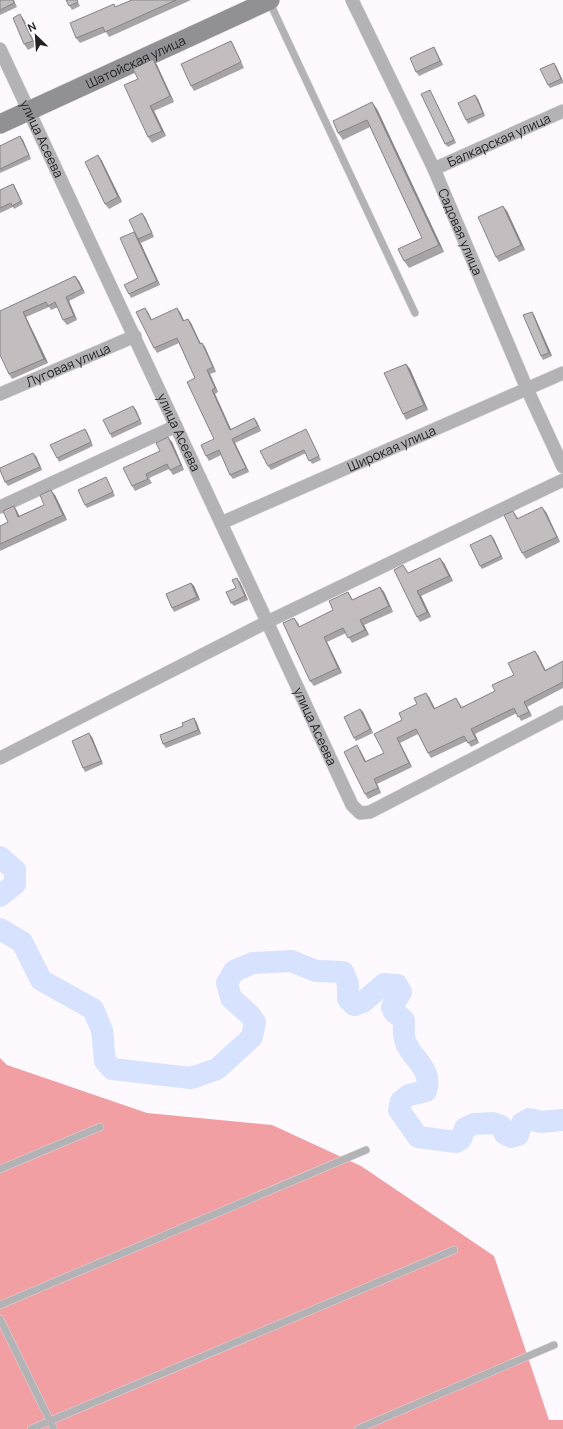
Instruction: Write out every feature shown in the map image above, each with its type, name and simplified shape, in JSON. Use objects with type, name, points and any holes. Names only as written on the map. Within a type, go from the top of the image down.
[{"type":"street","name":"Шатойская улица","points":[[0,124],[269,0]]},
{"type":"street","name":"Садовая улица","points":[[352,0],[434,169],[527,389],[563,467]]},
{"type":"street","name":"улица Асеева","points":[[0,50],[135,336],[352,805],[360,813],[370,812],[563,712]]},
{"type":"street","name":"Балкарская улица","points":[[434,169],[563,111]]},
{"type":"street","name":"Луговая улица","points":[[0,394],[135,336]]},
{"type":"street","name":"Широкая улица","points":[[221,523],[563,373]]},
{"type":"street","points":[[0,507],[176,426]]},
{"type":"street","points":[[0,758],[267,622],[563,480]]},
{"type":"lane","points":[[269,0],[415,313]]},
{"type":"lane","points":[[0,1169],[100,1127]]},
{"type":"lane","points":[[0,1305],[366,1150]]},
{"type":"lane","points":[[31,1429],[454,1250]]},
{"type":"lane","points":[[0,1319],[54,1429]]},
{"type":"lane","points":[[358,1429],[554,1345]]},
{"type":"shaded area","points":[[0,1058],[7,1065],[147,1113],[272,1125],[361,1166],[494,1256],[549,1420],[563,1420],[563,1429],[0,1429]]},
{"type":"building","points":[[0,0],[13,0],[14,3],[0,10]]},
{"type":"building","points":[[66,0],[77,0],[78,2],[69,6]]},
{"type":"building","points":[[132,0],[176,0],[105,32],[103,27],[76,38],[70,23],[114,4],[115,7]]},
{"type":"building","points":[[20,14],[33,41],[24,44],[13,18]]},
{"type":"building","points":[[231,41],[241,62],[191,86],[181,64]]},
{"type":"building","points":[[434,47],[440,61],[416,72],[410,58]]},
{"type":"building","points":[[153,59],[170,96],[150,106],[162,131],[148,137],[124,85],[138,79],[133,69]]},
{"type":"building","points":[[554,63],[561,79],[548,85],[540,69]]},
{"type":"building","points":[[430,90],[454,140],[445,144],[421,94]]},
{"type":"building","points":[[475,95],[483,113],[466,120],[458,103]]},
{"type":"building","points":[[372,102],[439,245],[404,261],[398,249],[422,238],[367,120],[338,133],[333,121]]},
{"type":"building","points":[[20,136],[29,155],[0,169],[0,146]]},
{"type":"building","points":[[98,155],[118,197],[105,204],[85,162]]},
{"type":"building","points":[[13,184],[21,201],[12,206],[11,203],[0,208],[0,190]]},
{"type":"building","points":[[503,206],[521,245],[496,257],[478,217]]},
{"type":"building","points":[[142,213],[152,233],[138,239],[129,220]]},
{"type":"building","points":[[134,232],[157,281],[129,294],[124,285],[138,278],[120,238]]},
{"type":"building","points":[[75,276],[82,289],[66,297],[74,316],[63,320],[55,302],[48,306],[46,302],[23,312],[44,359],[9,374],[0,355],[0,311]]},
{"type":"building","points":[[145,308],[151,320],[177,308],[183,321],[188,319],[200,344],[202,343],[213,367],[207,370],[215,388],[212,390],[230,430],[254,418],[258,426],[232,439],[246,468],[230,475],[219,450],[206,456],[201,445],[214,439],[187,382],[195,378],[177,338],[154,348],[136,312]]},
{"type":"building","points":[[532,312],[549,353],[541,356],[523,315]]},
{"type":"building","points":[[406,364],[424,405],[403,414],[384,373]]},
{"type":"building","points":[[133,406],[140,420],[110,434],[103,420]]},
{"type":"building","points":[[85,429],[91,442],[57,458],[50,445]]},
{"type":"building","points":[[306,429],[319,456],[309,461],[304,450],[268,466],[260,451]]},
{"type":"building","points":[[168,437],[181,465],[170,470],[167,464],[146,474],[148,479],[132,486],[123,468],[160,451],[156,443]]},
{"type":"building","points":[[33,453],[40,467],[5,482],[0,468]]},
{"type":"building","points":[[106,477],[113,492],[85,505],[78,490]]},
{"type":"building","points":[[51,490],[63,515],[0,544],[0,526],[8,522],[3,511],[14,506],[18,517],[44,505],[40,495]]},
{"type":"building","points":[[542,507],[557,537],[522,553],[504,515],[513,511],[517,519]]},
{"type":"building","points":[[491,535],[501,556],[480,566],[470,545]]},
{"type":"building","points":[[440,558],[449,576],[417,591],[427,612],[417,617],[394,570],[403,565],[408,573]]},
{"type":"building","points":[[237,578],[245,596],[231,603],[226,592],[236,588],[232,580]]},
{"type":"building","points":[[191,583],[197,597],[172,608],[166,594]]},
{"type":"building","points":[[380,587],[389,606],[360,620],[365,630],[348,638],[343,628],[324,637],[338,668],[310,681],[283,623],[294,618],[299,627],[333,610],[329,601],[348,592],[352,600]]},
{"type":"building","points":[[535,651],[545,671],[563,661],[563,682],[524,702],[529,712],[518,717],[514,708],[471,729],[476,739],[468,743],[464,736],[428,753],[416,729],[397,738],[409,763],[374,779],[378,788],[365,794],[344,752],[357,745],[365,762],[384,753],[374,734],[402,720],[399,713],[417,704],[414,698],[426,693],[434,709],[456,698],[461,708],[495,691],[492,685],[514,675],[508,663]]},
{"type":"building","points":[[360,709],[370,729],[354,738],[344,717]]},
{"type":"building","points":[[194,718],[198,730],[163,744],[160,735],[183,726],[182,723]]},
{"type":"building","points":[[89,733],[101,761],[83,768],[72,741]]},
{"type":"waterway","points":[[0,857],[15,870],[15,884],[0,896]]},
{"type":"waterway","points":[[0,929],[22,942],[41,980],[93,1009],[102,1030],[105,1061],[112,1069],[191,1078],[217,1069],[252,1037],[255,1022],[249,1014],[231,998],[227,983],[234,971],[253,963],[291,961],[316,971],[343,972],[348,984],[348,999],[354,1005],[363,1002],[384,984],[397,985],[401,992],[392,1007],[394,1012],[404,1020],[405,1041],[425,1071],[427,1077],[426,1091],[409,1095],[401,1101],[399,1110],[418,1137],[456,1142],[461,1139],[465,1128],[474,1124],[493,1123],[501,1126],[505,1134],[511,1137],[518,1135],[522,1123],[529,1119],[541,1122],[563,1120]]}]
